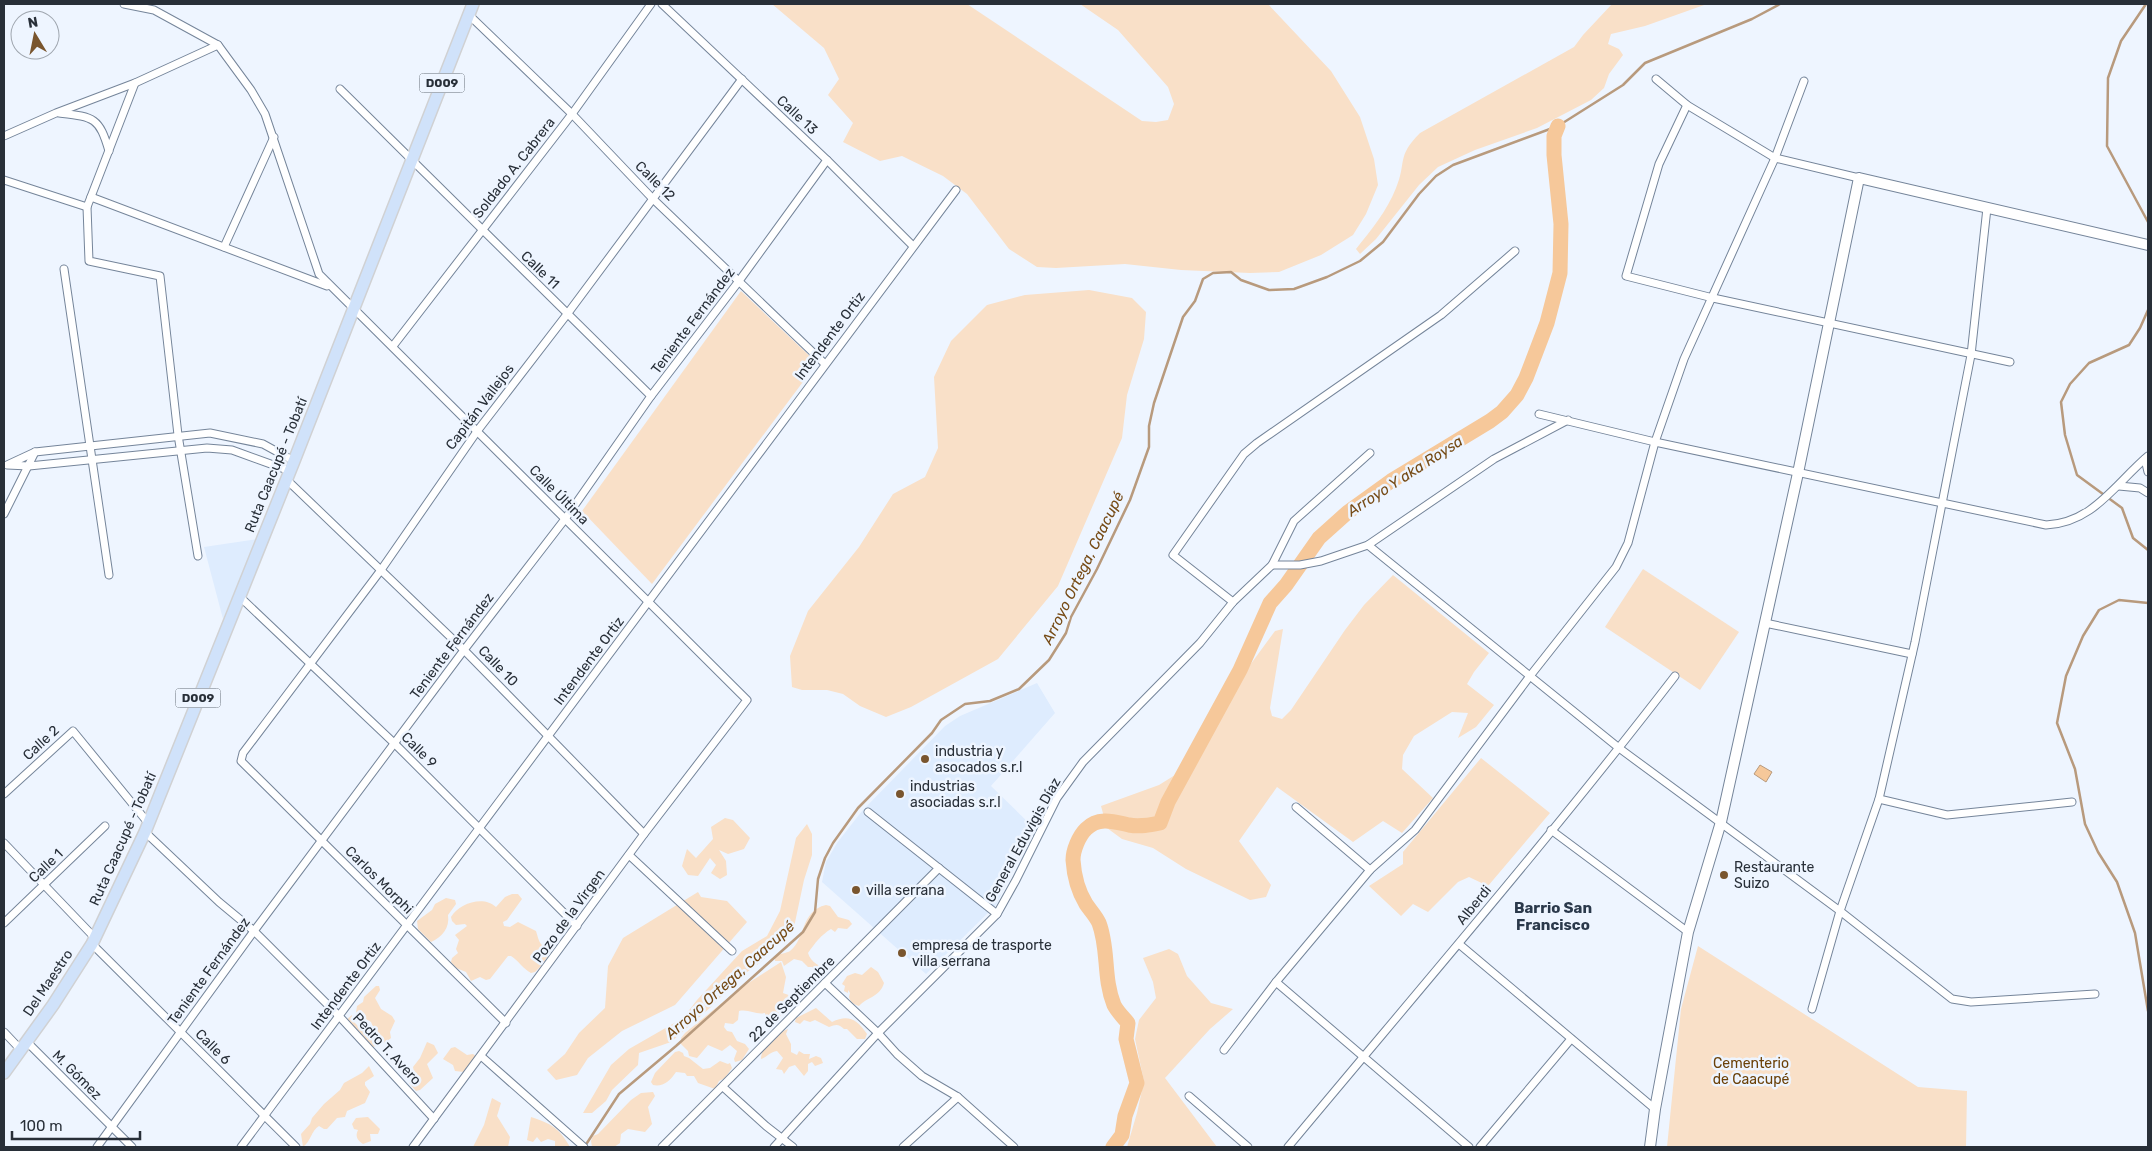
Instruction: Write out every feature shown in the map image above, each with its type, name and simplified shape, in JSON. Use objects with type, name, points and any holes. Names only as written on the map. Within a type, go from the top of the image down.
[{"type":"main road","name":"Ruta Caacupé - Tobatí","points":[[95,938],[147,828],[412,162],[470,9]]},
{"type":"main road","name":"Del Maestro","points":[[4,1073],[95,938]]},
{"type":"street","points":[[124,4],[154,10],[218,45]]},
{"type":"street","name":"Soldado A. Cabrera","points":[[393,346],[572,114],[651,4]]},
{"type":"street","name":"Calle 13","points":[[662,4],[827,160],[913,246]]},
{"type":"street","name":"Calle 12","points":[[470,9],[652,198],[825,364]]},
{"type":"street","points":[[4,136],[56,113],[135,83],[218,45]]},
{"type":"street","name":"Calle Última","points":[[218,45],[251,90],[265,114],[319,274],[478,430],[747,700]]},
{"type":"street","name":"Capitán Vallejos","points":[[244,753],[309,663],[381,570],[478,430],[568,313],[742,79]]},
{"type":"street","points":[[1656,79],[1687,105],[1775,158],[2146,244]]},
{"type":"street","points":[[1224,1050],[1276,982],[1370,870],[1415,830],[1530,676],[1616,567],[1628,543],[1655,442],[1684,359],[1775,158],[1804,80]]},
{"type":"street","points":[[135,83],[87,207],[89,261],[160,276],[180,450],[198,556]]},
{"type":"street","name":"Calle 11","points":[[340,89],[651,396]]},
{"type":"street","points":[[1687,105],[1659,164],[1626,276],[1713,298],[2010,362]]},
{"type":"street","points":[[56,113],[82,115],[94,120],[102,128],[109,151]]},
{"type":"street","points":[[224,247],[274,137]]},
{"type":"street","name":"Teniente Fernández","points":[[97,1147],[321,840],[565,519],[651,396],[739,281],[827,160]]},
{"type":"street","points":[[1650,1147],[1655,1109],[1688,932],[1721,822],[1830,324],[1859,178]]},
{"type":"street","points":[[4,180],[87,207]]},
{"type":"street","name":"Intendente Ortiz","points":[[241,1147],[956,190]]},
{"type":"street","points":[[91,197],[333,288]]},
{"type":"street","points":[[1812,1009],[1840,911],[1878,799],[1912,654],[1971,355],[1987,208]]},
{"type":"street","points":[[1233,602],[1173,554],[1244,454],[1441,315],[1515,251]]},
{"type":"street","points":[[64,269],[109,575]]},
{"type":"street","points":[[1539,414],[1655,442],[2046,525],[2062,524],[2081,517],[2119,486],[2146,458]]},
{"type":"street","points":[[1272,565],[1300,565],[1321,561],[1368,545],[1494,459],[1568,420]]},
{"type":"street","points":[[5,465],[35,452],[210,433],[263,444],[290,470]]},
{"type":"street","points":[[5,465],[29,466],[207,448],[232,450],[290,470]]},
{"type":"street","points":[[4,514],[35,452]]},
{"type":"street","name":"General Eduvigis Díaz","points":[[774,1147],[878,1033],[997,914],[1057,798],[1083,762],[1200,643],[1233,602],[1272,565],[1294,521],[1370,453]]},
{"type":"street","points":[[2146,458],[2148,472]]},
{"type":"street","name":"Calle 10","points":[[290,470],[381,570],[464,650],[644,834]]},
{"type":"street","points":[[2119,486],[2140,488],[2148,493]]},
{"type":"street","points":[[1368,545],[1619,748],[1840,911],[1952,999],[1971,1002],[2095,994]]},
{"type":"street","name":"Calle 9","points":[[239,596],[394,743],[577,926]]},
{"type":"street","points":[[1765,623],[1912,654]]},
{"type":"street","name":"Alberdi","points":[[1288,1147],[1459,944],[1550,830],[1619,748],[1675,676]]},
{"type":"street","name":"Pozo de la Virgen","points":[[413,1147],[644,834],[747,700]]},
{"type":"street","name":"Pedro T. Avero","points":[[73,731],[147,828],[219,902],[254,931],[339,1016],[434,1119]]},
{"type":"street","name":"Calle 2","points":[[4,794],[73,731]]},
{"type":"street","name":"Carlos Morphi","points":[[244,753],[241,761],[506,1023]]},
{"type":"street","points":[[1878,799],[1947,815],[2072,802]]},
{"type":"street","points":[[1296,807],[1370,870]]},
{"type":"street","points":[[868,812],[997,914]]},
{"type":"street","name":"Calle 1","points":[[4,923],[105,826]]},
{"type":"street","points":[[1550,830],[1688,932]]},
{"type":"street","name":"Calle 6","points":[[4,843],[95,938],[180,1032],[296,1147]]},
{"type":"street","points":[[629,855],[732,951]]},
{"type":"street","name":"22 de Septiembre","points":[[662,1147],[939,868]]},
{"type":"street","points":[[1459,944],[1655,1109]]},
{"type":"street","points":[[1276,982],[1469,1147]]},
{"type":"street","points":[[825,983],[922,1076],[958,1097],[1014,1147]]},
{"type":"street","name":"M. Gómez","points":[[4,1032],[24,1046],[132,1147]]},
{"type":"street","points":[[1480,1147],[1571,1039]]},
{"type":"street","points":[[481,1056],[584,1147]]},
{"type":"street","points":[[723,1087],[793,1147]]},
{"type":"street","points":[[1189,1096],[1248,1147]]},
{"type":"street","points":[[903,1147],[958,1097]]},
{"type":"shaded area","points":[[257,539],[223,619],[204,547]]},
{"type":"shaded area","points":[[1037,683],[1055,713],[991,786],[1034,828],[996,905],[926,974],[822,882],[826,862],[837,843],[862,811],[945,726],[960,716]]},
{"type":"shaded area","points":[[1760,765],[1772,772],[1766,782],[1754,774]]},
{"type":"green space","points":[[772,4],[967,4],[1142,121],[1156,122],[1168,120],[1174,104],[1168,87],[1118,30],[1080,4],[1268,4],[1331,71],[1360,117],[1374,159],[1378,185],[1366,214],[1353,235],[1321,255],[1279,272],[1250,273],[1181,270],[1125,264],[1056,268],[1037,267],[1009,249],[967,194],[943,176],[902,156],[880,161],[843,142],[853,123],[828,95],[839,79],[824,48]]},
{"type":"green space","points":[[1612,4],[1707,4],[1645,26],[1611,34],[1608,44],[1619,49],[1623,55],[1609,74],[1604,88],[1591,100],[1537,128],[1475,150],[1438,167],[1419,185],[1376,239],[1360,254],[1356,249],[1388,205],[1399,179],[1405,154],[1420,133],[1574,47]]},
{"type":"green space","points":[[1089,290],[1132,298],[1146,312],[1144,339],[1127,395],[1122,438],[1058,586],[998,659],[911,707],[886,717],[860,706],[843,694],[827,690],[802,690],[792,687],[790,656],[808,611],[859,547],[893,494],[925,477],[938,448],[934,377],[951,341],[987,305],[1025,295]]},
{"type":"green space","points":[[741,291],[817,363],[652,584],[582,511]]},
{"type":"green space","points":[[1643,569],[1739,632],[1700,690],[1605,627]]},
{"type":"green space","points":[[1393,575],[1489,653],[1467,684],[1494,705],[1476,727],[1458,738],[1468,713],[1452,712],[1414,736],[1403,755],[1402,769],[1433,798],[1402,833],[1383,821],[1353,842],[1277,787],[1239,841],[1271,885],[1266,897],[1250,900],[1186,869],[1153,848],[1122,839],[1107,828],[1101,806],[1159,785],[1175,775],[1197,754],[1234,687],[1275,631],[1283,629],[1270,708],[1272,716],[1282,719],[1291,710],[1364,605]]},
{"type":"green space","points":[[1481,758],[1550,813],[1488,886],[1469,877],[1458,882],[1428,912],[1413,904],[1401,916],[1369,886],[1403,864],[1403,852]]},
{"type":"green space","points":[[725,818],[733,820],[750,838],[744,849],[728,854],[719,850],[726,861],[727,875],[720,879],[711,873],[716,865],[710,858],[698,876],[688,875],[682,866],[687,849],[696,858],[713,839],[711,827]]},
{"type":"green space","points":[[807,824],[812,834],[812,855],[804,880],[794,927],[761,962],[740,977],[711,1007],[671,1042],[639,1053],[638,1065],[612,1090],[606,1101],[592,1113],[583,1113],[611,1065],[629,1049],[683,1018],[742,951],[767,936],[780,911],[796,838]]},
{"type":"green space","points":[[698,892],[701,897],[727,901],[747,922],[675,1005],[622,1031],[588,1058],[577,1075],[556,1080],[547,1070],[565,1054],[579,1033],[605,1008],[608,966],[623,938]]},
{"type":"green space","points":[[518,894],[522,899],[507,920],[503,922],[504,926],[510,927],[518,922],[536,931],[542,945],[550,948],[551,951],[535,972],[531,973],[514,958],[508,956],[490,979],[486,980],[480,977],[471,981],[466,972],[456,968],[451,962],[452,958],[458,953],[456,949],[459,940],[455,935],[467,926],[465,924],[456,925],[451,917],[460,908],[472,902],[491,903],[496,907],[505,897]]},
{"type":"green space","points":[[446,898],[455,900],[456,904],[448,915],[448,924],[444,932],[439,938],[431,942],[418,929],[417,921],[432,910],[435,904]]},
{"type":"green space","points":[[826,905],[830,906],[838,917],[849,920],[852,924],[847,929],[838,928],[835,932],[831,929],[827,931],[818,939],[808,953],[814,962],[828,970],[825,973],[817,972],[802,961],[794,959],[784,966],[782,961],[775,961],[775,956],[789,952],[795,946],[807,919],[812,913]]},
{"type":"green space","name":"Cementerio de Caacupé","points":[[1698,946],[1918,1087],[1967,1091],[1966,1147],[1667,1147],[1681,1009]]},
{"type":"green space","points":[[1169,949],[1178,954],[1187,976],[1211,1003],[1233,1009],[1210,1029],[1165,1078],[1217,1147],[1127,1147],[1144,1081],[1135,1039],[1139,1020],[1156,998],[1153,982],[1143,958]]},
{"type":"green space","points":[[781,962],[786,977],[783,993],[797,998],[796,1003],[773,1022],[769,1023],[766,1020],[765,1013],[739,1011],[738,1020],[733,1024],[725,1023],[724,1027],[727,1031],[732,1032],[737,1041],[745,1044],[749,1049],[742,1060],[735,1062],[734,1059],[737,1051],[730,1045],[722,1051],[708,1045],[697,1058],[689,1056],[688,1051],[681,1044],[681,1038],[685,1033],[739,989]]},
{"type":"green space","points":[[871,967],[878,972],[884,983],[880,991],[859,1006],[851,1002],[850,993],[848,990],[848,993],[844,991],[845,986],[842,984],[847,976],[855,973],[862,975]]},
{"type":"green space","points":[[376,986],[379,986],[380,990],[375,998],[381,1009],[392,1016],[395,1021],[390,1032],[391,1038],[373,1047],[368,1045],[346,1020],[352,1015],[353,1021],[362,1030],[373,1027],[371,1022],[356,1013],[357,1006],[363,1002],[364,997]]},
{"type":"green space","points":[[816,1008],[832,1022],[843,1018],[852,1019],[867,1034],[865,1039],[857,1039],[847,1029],[839,1025],[829,1027],[815,1020],[810,1022],[804,1020],[800,1024],[795,1022],[796,1018]]},
{"type":"green space","points":[[788,1029],[786,1034],[791,1044],[791,1052],[797,1055],[799,1051],[804,1054],[810,1054],[809,1059],[816,1056],[821,1058],[823,1063],[815,1066],[812,1062],[808,1064],[808,1071],[804,1076],[795,1065],[789,1067],[784,1074],[782,1070],[776,1069],[783,1058],[777,1051],[761,1059],[764,1049],[770,1041]]},
{"type":"green space","points":[[427,1042],[434,1045],[438,1053],[427,1064],[433,1078],[420,1090],[416,1091],[409,1083],[415,1076],[413,1067],[420,1058]]},
{"type":"green space","points":[[455,1047],[467,1055],[473,1054],[477,1057],[471,1070],[464,1072],[455,1071],[453,1065],[443,1059],[451,1048]]},
{"type":"green space","points":[[679,1051],[703,1069],[710,1068],[720,1061],[730,1063],[732,1068],[725,1078],[719,1081],[715,1089],[698,1083],[694,1076],[687,1076],[685,1073],[676,1072],[666,1083],[653,1085],[651,1082],[655,1073],[675,1052]]},
{"type":"green space","points":[[369,1066],[374,1076],[365,1082],[370,1092],[365,1103],[347,1111],[345,1117],[337,1118],[327,1129],[319,1126],[303,1147],[301,1134],[310,1124],[312,1118],[340,1090],[344,1083],[362,1073]]},
{"type":"green space","points":[[653,1092],[655,1096],[648,1107],[652,1124],[645,1132],[628,1129],[621,1134],[620,1143],[614,1147],[592,1147],[591,1141],[593,1136],[598,1134],[631,1100],[641,1093]]},
{"type":"green space","points":[[492,1098],[501,1103],[497,1116],[510,1137],[508,1147],[473,1147],[484,1125]]},
{"type":"green space","points":[[368,1117],[380,1129],[378,1134],[370,1134],[371,1141],[363,1144],[357,1138],[358,1130],[354,1129],[352,1124],[356,1118]]},
{"type":"green space","points":[[531,1117],[554,1128],[562,1135],[570,1147],[555,1147],[555,1141],[548,1139],[541,1142],[537,1137],[533,1142],[527,1140]]},
{"type":"waterway","name":"Arroyo Ortega, Caacupé","points":[[585,1146],[619,1094],[676,1046],[803,932],[815,912],[818,879],[825,858],[833,843],[858,808],[932,733],[941,720],[965,704],[990,701],[1019,689],[1049,660],[1066,633],[1071,617],[1097,569],[1130,500],[1149,447],[1149,426],[1154,403],[1183,317],[1195,301],[1203,279],[1213,273],[1231,272],[1241,280],[1269,290],[1294,289],[1327,277],[1360,261],[1383,242],[1419,194],[1436,176],[1453,165],[1558,126],[1623,85],[1645,63],[1752,19],[1780,4]]},
{"type":"waterway","points":[[2146,4],[2121,41],[2108,78],[2107,146],[2148,222]]},
{"type":"waterway","name":"Arroyo Y aka Roysa","points":[[1113,1147],[1122,1135],[1125,1116],[1137,1083],[1126,1039],[1128,1023],[1115,1007],[1108,984],[1102,933],[1098,920],[1083,899],[1075,877],[1073,860],[1077,843],[1086,829],[1096,822],[1107,821],[1137,826],[1160,823],[1168,802],[1240,670],[1270,603],[1286,585],[1319,538],[1348,512],[1391,481],[1490,421],[1502,412],[1517,395],[1526,378],[1547,323],[1560,273],[1561,224],[1554,155],[1554,136],[1558,126]]},
{"type":"waterway","points":[[2148,310],[2140,328],[2129,345],[2089,363],[2070,384],[2061,402],[2065,435],[2077,475],[2122,508],[2133,538],[2148,550]]},
{"type":"waterway","points":[[2148,603],[2119,600],[2099,610],[2083,636],[2066,676],[2057,723],[2075,769],[2085,824],[2098,852],[2117,882],[2135,933],[2148,1011]]},
{"type":"place","name":"industria y asocados s.r.l","points":[[925,759]]},
{"type":"place","name":"industrias asociadas s.r.l","points":[[900,794]]},
{"type":"place","name":"Restaurante Suizo","points":[[1724,875]]},
{"type":"place","name":"villa serrana","points":[[856,890]]},
{"type":"place","name":"empresa de trasporte villa serrana","points":[[902,953]]},
{"type":"district","name":"Barrio San Francisco","points":[[1553,916]]}]
